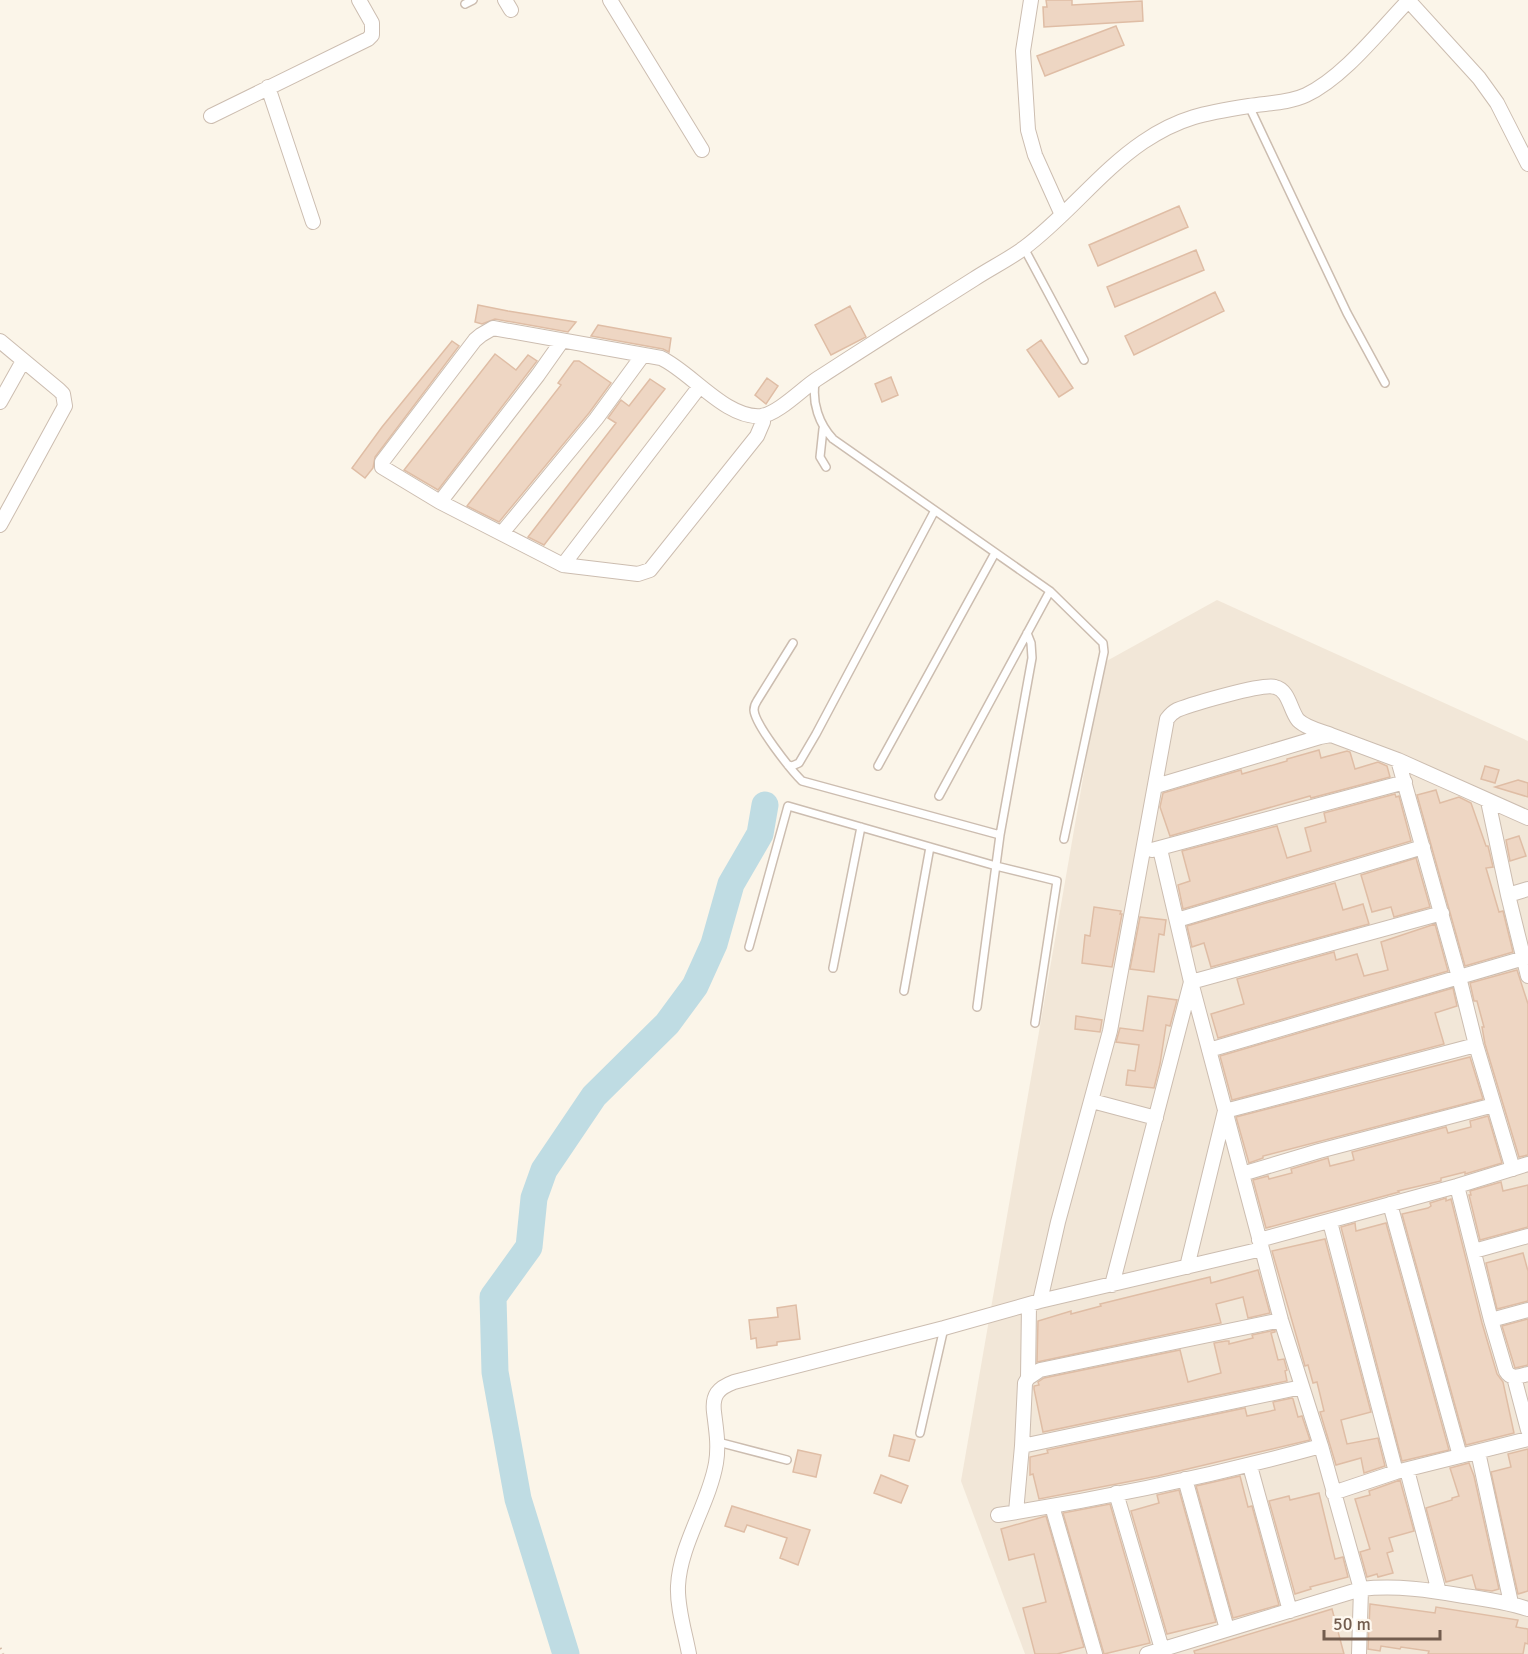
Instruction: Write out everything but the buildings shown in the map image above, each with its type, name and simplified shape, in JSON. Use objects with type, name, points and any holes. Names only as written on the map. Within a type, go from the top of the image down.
[{"type":"street","points":[[211,116],[368,39],[372,35],[372,22],[359,0]]},
{"type":"street","points":[[610,0],[702,150]]},
{"type":"street","points":[[1030,0],[1023,51],[1028,130],[1035,155],[1062,215]]},
{"type":"street","points":[[762,416],[763,422],[757,436],[650,570],[638,574],[563,565],[440,502],[383,468],[382,462],[481,334],[493,328],[661,358],[737,411],[762,416],[772,412],[815,380],[1024,248],[1141,143],[1185,119],[1305,96],[1321,87],[1342,70],[1409,0],[1479,78],[1497,103],[1528,164]]},
{"type":"street","points":[[268,87],[313,222]]},
{"type":"street","points":[[440,502],[538,375],[562,340]]},
{"type":"street","points":[[0,341],[63,394],[65,406],[0,525]]},
{"type":"street","points":[[502,533],[596,419],[643,355]]},
{"type":"street","points":[[0,402],[23,361]]},
{"type":"street","points":[[563,565],[700,386]]},
{"type":"street","points":[[1016,1512],[1025,1383],[1028,1378],[1035,1303],[1110,1031],[1169,716],[1175,711],[1219,698],[1269,686],[1276,687],[1285,694],[1294,714],[1300,721],[1398,760],[1528,818]]},
{"type":"street","points":[[1156,786],[1331,735]]},
{"type":"street","points":[[1398,760],[1442,913],[1476,1046],[1513,1169]]},
{"type":"street","points":[[1143,850],[1160,849],[1405,782]]},
{"type":"street","points":[[1488,801],[1528,976]]},
{"type":"street","points":[[1177,920],[1423,847]]},
{"type":"street","points":[[1160,849],[1191,982],[1281,1320],[1361,1589],[1359,1654]]},
{"type":"street","points":[[1508,895],[1528,889]]},
{"type":"street","points":[[1191,982],[1442,913]]},
{"type":"street","points":[[1209,1050],[1525,958]]},
{"type":"street","points":[[1112,1286],[1191,982]]},
{"type":"street","points":[[1225,1111],[1476,1046]]},
{"type":"street","points":[[1092,1101],[1156,1118]]},
{"type":"street","points":[[1242,1174],[1319,1151],[1494,1105]]},
{"type":"street","points":[[1187,1267],[1225,1111]]},
{"type":"street","points":[[689,1654],[678,1593],[679,1574],[712,1480],[718,1442],[713,1401],[725,1385],[1035,1303],[1187,1267],[1528,1164]]},
{"type":"street","points":[[1457,1186],[1506,1371],[1514,1377],[1528,1374]]},
{"type":"street","points":[[1390,1204],[1460,1456]]},
{"type":"street","points":[[1330,1222],[1401,1471],[1439,1592]]},
{"type":"street","points":[[1474,1251],[1528,1236]]},
{"type":"street","points":[[1491,1320],[1528,1310]]},
{"type":"street","points":[[1028,1378],[1040,1370],[1281,1320]]},
{"type":"street","points":[[1514,1377],[1528,1430]]},
{"type":"street","points":[[1022,1446],[1302,1388]]},
{"type":"street","points":[[1333,1492],[1401,1471],[1528,1439]]},
{"type":"street","points":[[998,1515],[1250,1466],[1320,1446]]},
{"type":"street","points":[[1478,1452],[1511,1603]]},
{"type":"street","points":[[1250,1466],[1290,1611]]},
{"type":"street","points":[[1185,1479],[1227,1629]]},
{"type":"street","points":[[1116,1493],[1162,1649]]},
{"type":"street","points":[[1052,1506],[1095,1654]]},
{"type":"street","points":[[1147,1654],[1361,1589],[1402,1587],[1511,1603],[1528,1609]]},
{"type":"lane","points":[[465,4],[473,0]]},
{"type":"lane","points":[[1249,106],[1347,313],[1385,383]]},
{"type":"lane","points":[[1024,248],[1084,360]]},
{"type":"lane","points":[[815,380],[813,394],[823,429],[820,457],[826,467]]},
{"type":"lane","points":[[823,429],[832,440],[1050,591],[1100,639],[1104,648],[1064,839]]},
{"type":"lane","points":[[786,764],[792,766],[799,763],[934,512]]},
{"type":"lane","points":[[878,766],[995,553]]},
{"type":"lane","points":[[939,796],[1050,591]]},
{"type":"lane","points":[[977,1007],[1000,835],[1032,658],[1031,643],[1027,633]]},
{"type":"lane","points":[[793,643],[754,709],[757,719],[786,764],[802,782],[1000,835]]},
{"type":"lane","points":[[749,947],[788,806],[996,866],[1057,881],[1035,1023]]},
{"type":"lane","points":[[833,968],[861,827]]},
{"type":"lane","points":[[904,991],[930,847]]},
{"type":"lane","points":[[920,1433],[944,1328]]},
{"type":"lane","points":[[718,1442],[787,1461]]},
{"type":"path","points":[[0,1648],[3,1654]]},
{"type":"shaded area","points":[[1217,600],[1528,741],[1528,1654],[1025,1654],[961,1481],[1103,663]]},
{"type":"waterway","points":[[566,1654],[518,1499],[495,1372],[493,1297],[529,1247],[534,1198],[544,1170],[594,1096],[667,1024],[695,986],[714,944],[731,884],[760,834],[765,805]]}]
